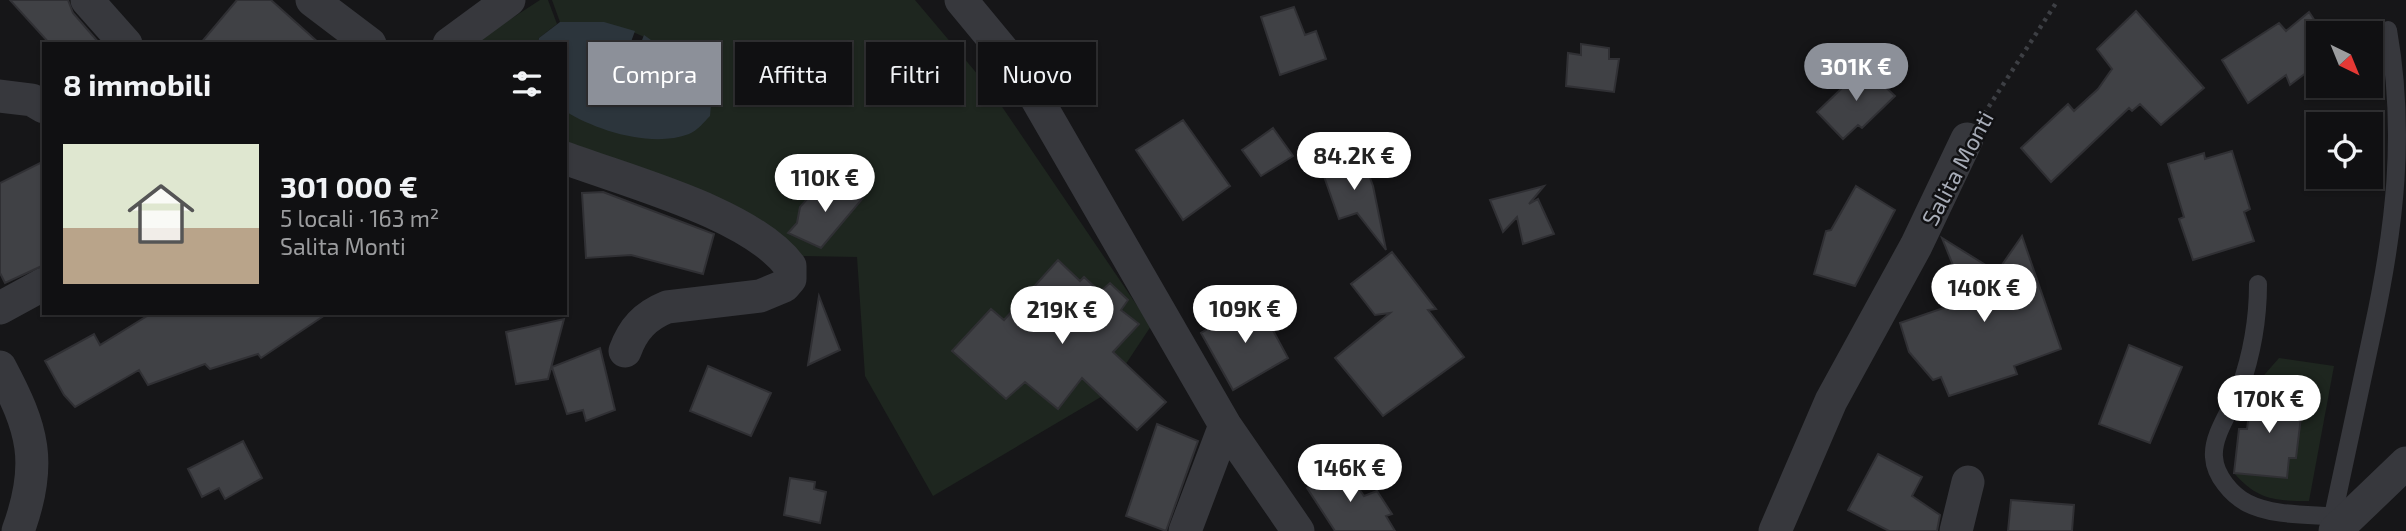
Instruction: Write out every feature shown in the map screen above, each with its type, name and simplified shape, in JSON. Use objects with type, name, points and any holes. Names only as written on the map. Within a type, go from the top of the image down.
[{"type":"street","points":[[87,0],[125,42]]},
{"type":"street","points":[[312,0],[367,42]]},
{"type":"street","points":[[452,42],[509,0]]},
{"type":"street","points":[[961,0],[1023,75],[1225,425],[1298,531]]},
{"type":"street","points":[[0,96],[32,100],[42,106]]},
{"type":"street","name":"Salita Monti","points":[[1775,531],[1831,401],[1916,246],[1967,139]]},
{"type":"street","points":[[567,159],[724,217],[762,237],[790,266],[790,279],[773,293],[667,307],[651,314],[631,334],[625,351]]},
{"type":"street","points":[[0,308],[42,285]]},
{"type":"street","points":[[0,367],[9,405],[24,412],[34,464],[30,499],[18,531]]},
{"type":"street","points":[[1185,531],[1225,425]]},
{"type":"street","points":[[2339,522],[2406,463]]},
{"type":"street","points":[[1956,531],[1968,482]]},
{"type":"lane","points":[[2258,284],[2254,340],[2231,413],[2218,437],[2214,457],[2220,478],[2248,503],[2275,511],[2339,522],[2401,195],[2403,111],[2397,62],[2388,30]]},
{"type":"path","name":"Salita Monti","points":[[1967,139],[2058,0]]},
{"type":"shaded area","points":[[540,0],[548,0],[557,24],[539,38],[538,42],[475,42]]},
{"type":"shaded area","points":[[552,0],[915,0],[950,42],[866,42],[866,105],[964,105],[964,58],[978,75],[978,105],[1001,105],[1151,326],[1106,394],[933,496],[865,376],[857,257],[803,256],[735,206],[599,160],[567,143],[567,112],[616,132],[633,105],[721,105],[721,42],[653,42],[616,27],[560,22]]},
{"type":"shaded area","points":[[560,22],[604,22],[635,31],[631,42],[588,42],[588,105],[711,105],[710,116],[698,129],[674,138],[642,138],[593,125],[567,112],[567,42],[538,42],[539,38]]},
{"type":"shaded area","points":[[644,35],[654,42],[641,42]]},
{"type":"shaded area","points":[[2279,358],[2334,366],[2309,501],[2277,499],[2259,494],[2234,473],[2287,478],[2289,458],[2296,458],[2301,418],[2295,416],[2297,395],[2252,389]]},
{"type":"building","points":[[10,0],[68,0],[73,13],[98,42],[48,42]]},
{"type":"building","points":[[237,0],[271,0],[318,42],[202,42]]},
{"type":"building","points":[[1294,7],[1305,35],[1316,31],[1326,59],[1280,75],[1261,17]]},
{"type":"building","points":[[2136,11],[2204,88],[2161,125],[2140,104],[2132,111],[2129,108],[2051,182],[2021,148],[2068,104],[2074,111],[2098,89],[2112,69],[2097,49]]},
{"type":"building","points":[[2309,12],[2315,21],[2306,21],[2306,73],[2290,85],[2286,75],[2248,103],[2222,60],[2279,23],[2286,31]]},
{"type":"building","points":[[1581,44],[1609,48],[1609,59],[1619,59],[1614,92],[1566,86],[1568,53],[1581,55]]},
{"type":"building","points":[[1864,67],[1895,96],[1862,128],[1858,125],[1843,139],[1817,112]]},
{"type":"building","points":[[1183,120],[1230,186],[1183,220],[1136,150]]},
{"type":"building","points":[[1273,128],[1293,156],[1261,176],[1242,150]]},
{"type":"building","points":[[2232,151],[2250,209],[2244,212],[2254,241],[2193,260],[2179,219],[2184,217],[2168,164],[2204,153],[2205,159]]},
{"type":"building","points":[[1361,154],[1373,186],[1386,250],[1357,213],[1339,219],[1320,165]]},
{"type":"building","points":[[42,162],[42,266],[5,283],[0,273],[0,183]]},
{"type":"building","points":[[839,178],[863,198],[821,248],[788,233],[797,223],[800,207],[808,198],[827,192]]},
{"type":"building","points":[[1544,186],[1529,204],[1538,199],[1554,234],[1523,244],[1517,217],[1503,232],[1490,200]]},
{"type":"building","points":[[1856,186],[1895,210],[1855,286],[1814,274],[1826,231],[1831,230]]},
{"type":"building","points":[[603,192],[714,234],[703,274],[631,255],[586,258],[582,193]]},
{"type":"building","points":[[2022,236],[2061,349],[2014,366],[2017,374],[1949,396],[1941,377],[1933,380],[1909,352],[1900,323],[1967,300],[1942,238],[1997,272]]},
{"type":"building","points":[[1392,252],[1436,309],[1428,310],[1464,357],[1383,416],[1335,358],[1390,313],[1375,315],[1351,284]]},
{"type":"building","points":[[1058,260],[1080,281],[1084,277],[1100,292],[1110,283],[1128,300],[1121,310],[1139,324],[1113,352],[1166,402],[1137,430],[1082,378],[1058,409],[1025,382],[1006,399],[952,351],[991,309],[1004,320]]},
{"type":"building","points":[[819,296],[840,350],[808,365]]},
{"type":"building","points":[[1257,301],[1288,358],[1233,390],[1201,333]]},
{"type":"building","points":[[149,315],[325,315],[261,358],[258,354],[210,369],[205,364],[148,385],[139,370],[75,407],[64,395],[45,361],[94,334],[100,345]]},
{"type":"building","points":[[564,319],[548,379],[516,384],[506,332]]},
{"type":"building","points":[[2129,345],[2182,367],[2150,443],[2099,424]]},
{"type":"building","points":[[600,348],[615,410],[586,421],[583,410],[567,414],[552,367]]},
{"type":"building","points":[[708,366],[771,393],[751,436],[690,411]]},
{"type":"building","points":[[2252,389],[2297,394],[2295,416],[2301,417],[2296,458],[2289,458],[2287,478],[2234,473],[2239,429],[2247,429]]},
{"type":"building","points":[[1157,424],[1198,441],[1166,531],[1126,516]]},
{"type":"building","points":[[243,441],[262,478],[225,499],[219,488],[202,497],[188,469]]},
{"type":"building","points":[[1878,454],[1922,477],[1912,496],[1940,515],[1937,531],[1889,531],[1848,510]]},
{"type":"building","points":[[1344,467],[1364,496],[1377,491],[1392,514],[1386,516],[1395,531],[1335,531],[1307,488],[1333,470],[1334,473]]},
{"type":"building","points":[[790,478],[815,482],[814,489],[826,492],[820,523],[784,515]]},
{"type":"building","points":[[2011,500],[2074,505],[2072,531],[2008,531]]}]
